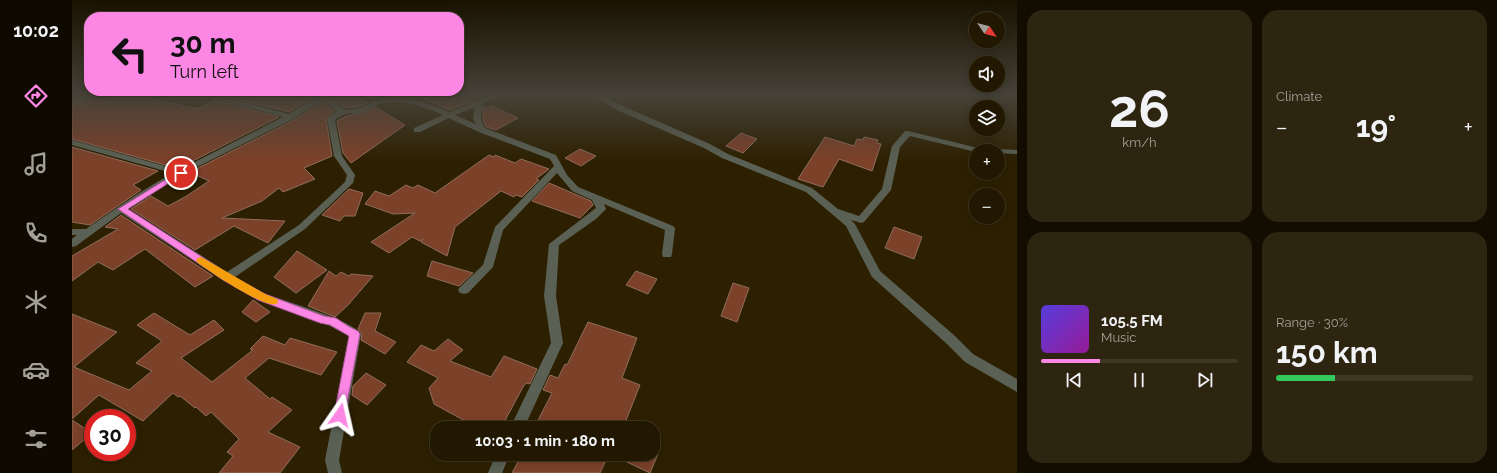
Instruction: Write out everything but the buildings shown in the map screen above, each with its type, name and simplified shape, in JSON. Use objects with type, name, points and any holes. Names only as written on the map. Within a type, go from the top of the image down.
[{"type":"street","points":[[72,244],[87,232],[122,209],[181,173],[290,117]]},
{"type":"street","points":[[226,277],[302,227],[349,183],[351,175],[338,156],[331,119],[334,117]]},
{"type":"street","points":[[417,130],[445,117]]},
{"type":"street","points":[[454,117],[482,130],[552,157],[563,176],[575,189],[670,228],[667,254]]},
{"type":"street","points":[[477,117],[482,130]]},
{"type":"street","points":[[641,117],[707,146],[725,156],[809,190],[850,224],[876,274],[951,340],[969,358],[1017,386]]},
{"type":"street","points":[[834,210],[861,220],[886,190],[896,146],[908,133],[978,150],[1017,152]]},
{"type":"street","points":[[72,142],[181,173]]},
{"type":"street","points":[[464,290],[488,267],[498,229],[558,167]]},
{"type":"street","points":[[520,421],[557,343],[550,296],[554,244],[593,217],[600,209],[596,198]]},
{"type":"street","points":[[122,209],[226,277],[262,297],[324,320],[333,321],[344,329],[355,334],[332,460],[335,473]]},
{"type":"street","points":[[72,232],[87,232]]},
{"type":"street","points":[[495,473],[501,461]]},
{"type":"slow traffic","points":[[201,260],[226,277],[262,297],[273,301]]},
{"type":"route","points":[[181,173],[122,209],[226,277],[262,297],[324,320],[333,321],[344,329],[355,334],[340,415]]}]
